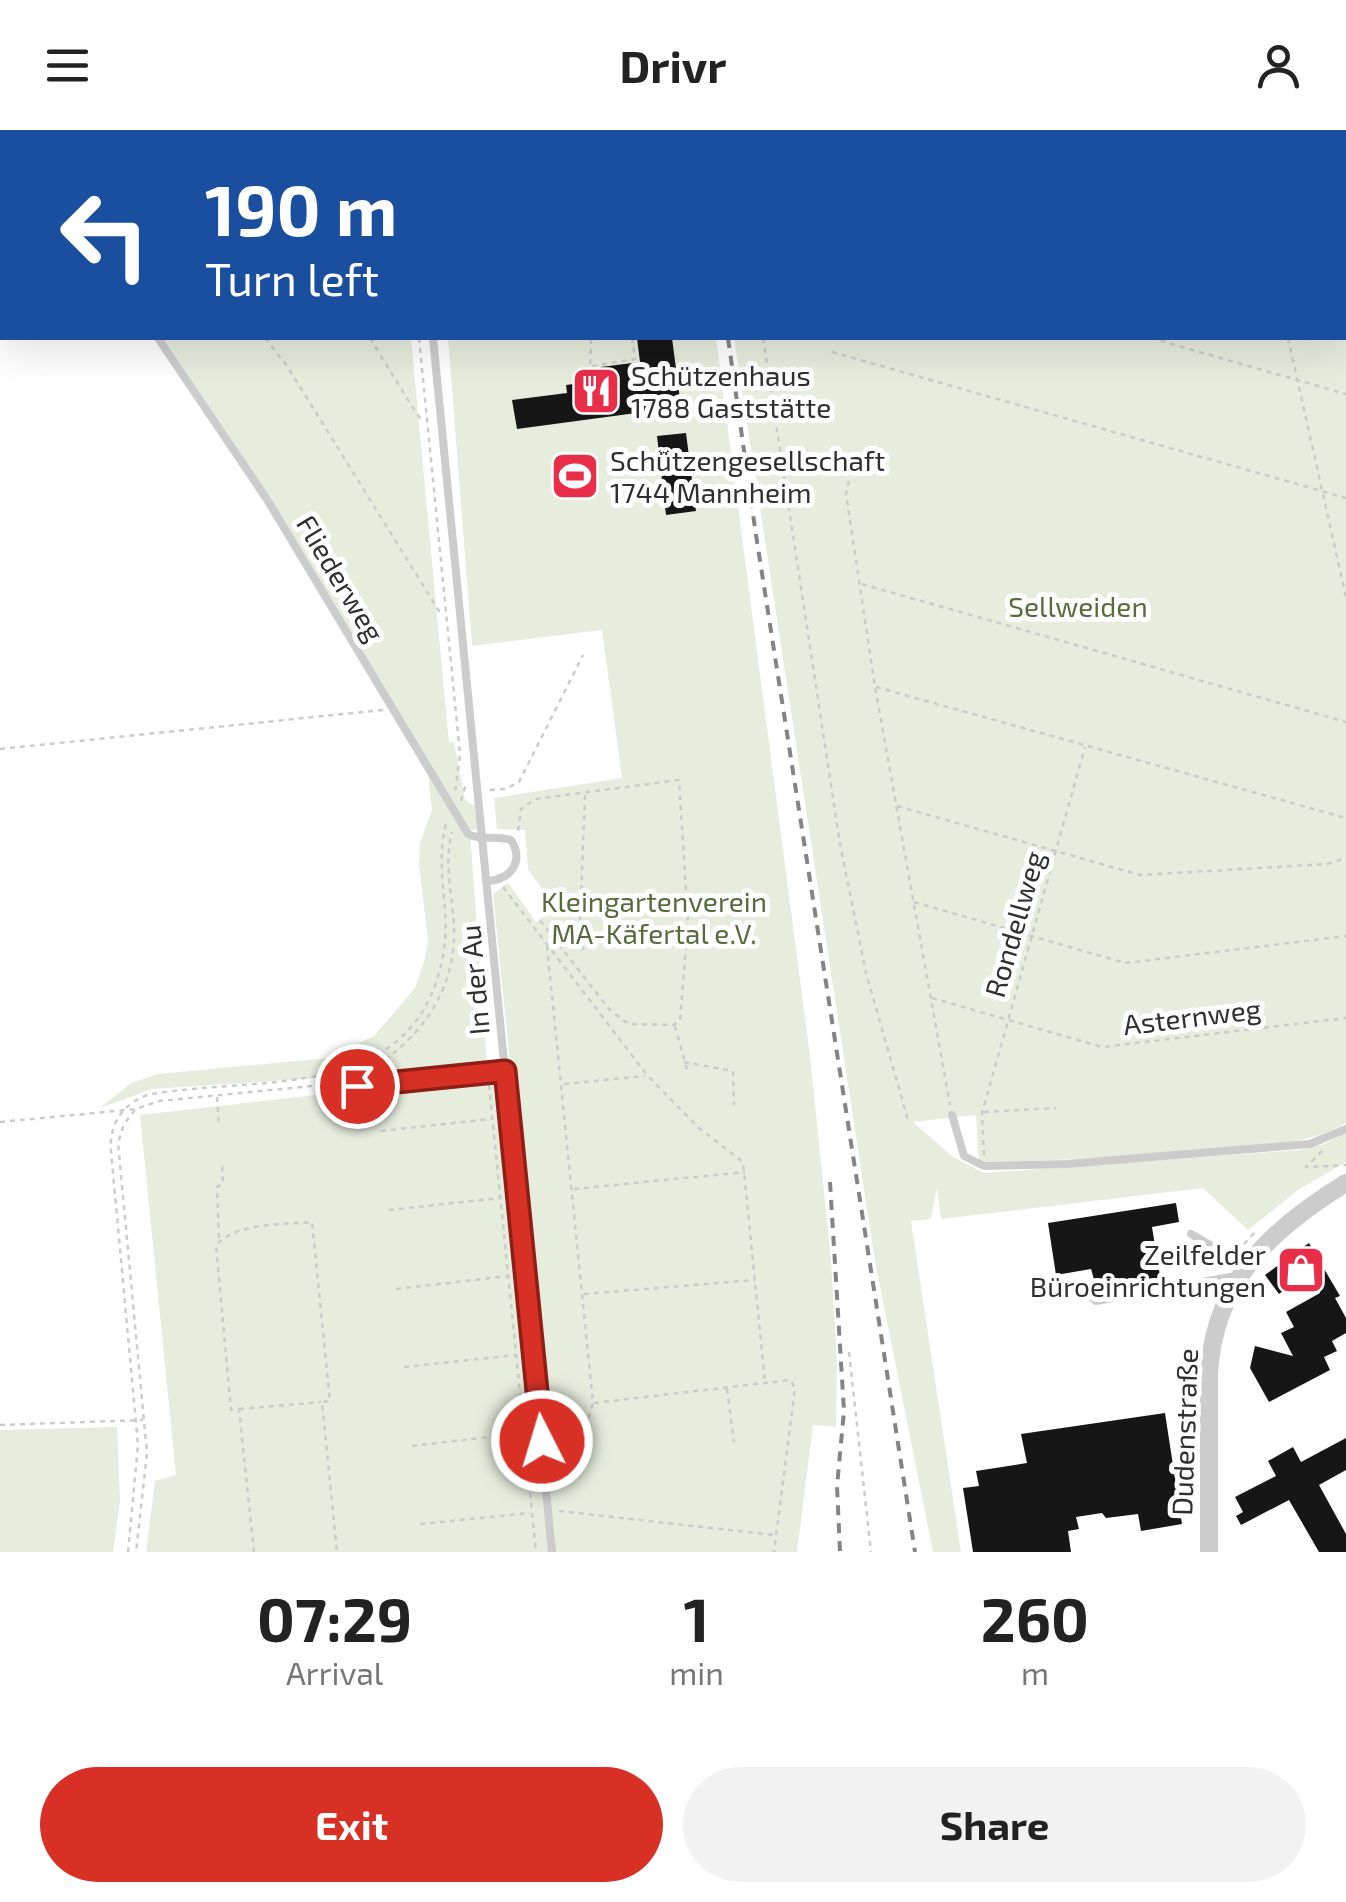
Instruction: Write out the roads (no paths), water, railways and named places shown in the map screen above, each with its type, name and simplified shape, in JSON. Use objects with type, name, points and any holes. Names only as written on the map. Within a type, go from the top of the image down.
[{"type":"street","name":"Dudenstraße","points":[[1209,1552],[1210,1353],[1222,1313],[1243,1270],[1285,1224],[1345,1184]]},
{"type":"lane","name":"Fliederweg","points":[[159,340],[268,501],[468,834],[482,838]]},
{"type":"lane","name":"In der Au","points":[[433,340],[552,1552]]},
{"type":"lane","points":[[482,838],[498,836],[511,840],[517,850],[517,863],[508,875],[488,880]]},
{"type":"lane","points":[[320,1088],[505,1071]]},
{"type":"lane","points":[[952,1115],[964,1156],[984,1166],[1103,1162],[1310,1144],[1342,1131]]},
{"type":"lane","points":[[1191,1234],[1243,1270]]},
{"type":"lane","points":[[1084,1291],[1096,1301],[1243,1270]]},
{"type":"railway","points":[[728,340],[915,1552]]},
{"type":"railway","points":[[830,1182],[844,1411],[837,1486],[840,1552]]},
{"type":"place","name":"Schützenhaus 1788 Gaststätte","points":[[596,391]]},
{"type":"place","name":"Schützengesellschaft 1744 Mannheim","points":[[575,476]]},
{"type":"place","name":"Zeilfelder Büroeinrichtungen","points":[[1301,1270]]},
{"type":"park label","name":"Sellweiden","points":[[1078,606]]},
{"type":"park label","name":"Kleingartenverein MA-Käfertal e.V.","points":[[654,917]]}]
